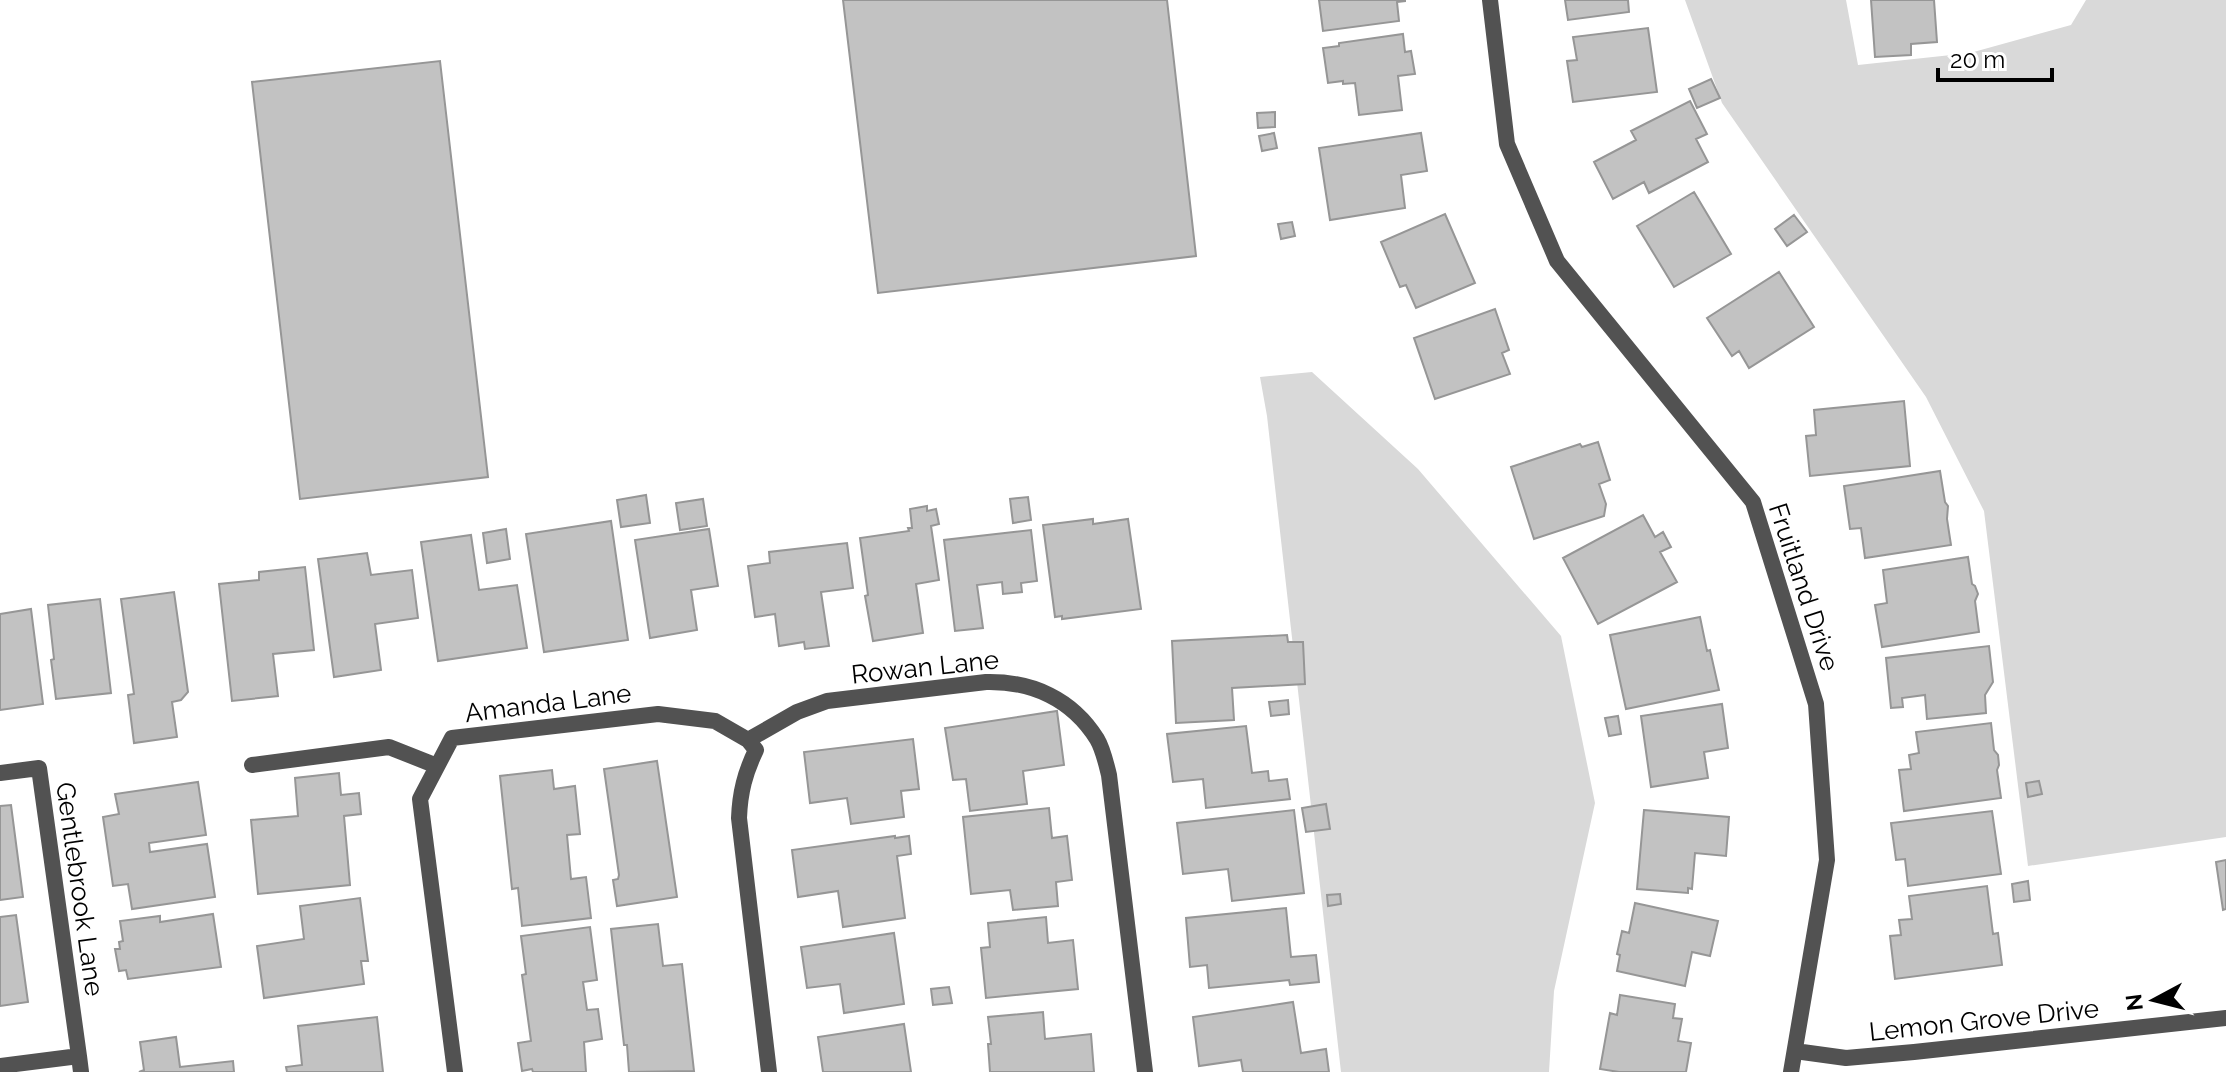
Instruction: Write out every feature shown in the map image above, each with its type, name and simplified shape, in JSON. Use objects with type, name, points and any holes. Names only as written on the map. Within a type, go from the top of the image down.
[{"type":"street","name":"Fruitland Drive","points":[[1490,0],[1507,144],[1557,261],[1753,502],[1816,704],[1827,860],[1791,1072]]},
{"type":"street","name":"Rowan Lane","points":[[748,740],[797,712],[827,701],[986,682],[1009,681],[1045,691],[1076,712],[1098,741],[1109,775],[1145,1072]]},
{"type":"street","name":"Amanda Lane","points":[[455,1072],[420,799],[452,738],[658,714],[715,721],[748,740]]},
{"type":"street","points":[[748,740],[756,750],[745,773],[739,818],[769,1072]]},
{"type":"street","points":[[252,765],[389,747],[437,766]]},
{"type":"street","name":"Gentlebrook Lane","points":[[0,773],[39,768],[80,1064],[0,1066]]},
{"type":"street","name":"Lemon Grove Drive","points":[[1795,1051],[1846,1058],[1873,1056],[2226,1018]]},
{"type":"shaded area","points":[[1685,0],[1846,0],[1858,65],[1970,53],[2071,25],[2086,0],[2226,0],[2226,837],[2028,866],[1984,511],[1926,397],[1722,103]]},
{"type":"shaded area","points":[[1312,372],[1418,469],[1561,636],[1595,803],[1554,991],[1549,1072],[1341,1072],[1267,416],[1260,377]]},
{"type":"building","points":[[843,0],[1167,0],[1196,256],[878,293]]},
{"type":"building","points":[[1319,0],[1405,1],[1397,2],[1399,21],[1323,31]]},
{"type":"building","points":[[1565,0],[1628,0],[1629,12],[1568,20]]},
{"type":"building","points":[[1871,0],[1934,0],[1937,42],[1911,44],[1911,55],[1875,57]]},
{"type":"building","points":[[1648,28],[1657,92],[1573,102],[1567,61],[1577,60],[1573,37]]},
{"type":"building","points":[[1403,34],[1405,52],[1411,51],[1415,74],[1398,76],[1402,110],[1359,115],[1355,83],[1328,83],[1323,48]]},
{"type":"building","points":[[440,61],[488,477],[300,499],[252,82]]},
{"type":"building","points":[[1711,79],[1720,98],[1697,108],[1689,89]]},
{"type":"building","points":[[1690,101],[1707,134],[1696,139],[1708,162],[1649,193],[1644,182],[1613,199],[1594,162],[1636,140],[1631,131]]},
{"type":"building","points":[[1275,112],[1275,127],[1258,128],[1257,113]]},
{"type":"building","points":[[1274,133],[1277,148],[1262,151],[1259,136]]},
{"type":"building","points":[[1421,133],[1427,171],[1401,175],[1405,208],[1330,220],[1319,148]]},
{"type":"building","points":[[1694,192],[1731,254],[1674,287],[1637,226]]},
{"type":"building","points":[[1445,214],[1475,283],[1416,308],[1406,285],[1400,287],[1381,242]]},
{"type":"building","points":[[1794,215],[1807,232],[1787,246],[1775,229]]},
{"type":"building","points":[[1292,222],[1295,236],[1281,239],[1278,224]]},
{"type":"building","points":[[1779,272],[1814,327],[1749,368],[1739,351],[1732,356],[1707,318]]},
{"type":"building","points":[[1495,309],[1509,350],[1502,353],[1510,374],[1435,399],[1414,338]]},
{"type":"building","points":[[1904,401],[1910,466],[1810,476],[1806,436],[1816,435],[1814,410]]},
{"type":"building","points":[[1598,442],[1610,480],[1599,484],[1606,504],[1604,516],[1534,539],[1511,467],[1580,444],[1582,447]]},
{"type":"building","points":[[1940,471],[1948,506],[1951,545],[1865,558],[1861,528],[1850,529],[1844,486]]},
{"type":"building","points":[[646,495],[650,523],[621,527],[617,500]]},
{"type":"building","points":[[1028,497],[1031,520],[1013,523],[1010,499]]},
{"type":"building","points":[[703,499],[707,526],[680,530],[676,503]]},
{"type":"building","points":[[927,506],[927,511],[936,509],[939,524],[931,526],[939,580],[916,584],[923,633],[873,641],[860,538],[909,531],[908,528],[912,528],[910,509]]},
{"type":"building","points":[[1643,515],[1655,537],[1663,532],[1671,547],[1660,552],[1677,582],[1598,624],[1563,558]]},
{"type":"building","points":[[1093,519],[1093,524],[1128,519],[1141,609],[1062,619],[1062,616],[1055,617],[1043,525]]},
{"type":"building","points":[[611,521],[628,640],[544,652],[526,534]]},
{"type":"building","points":[[506,529],[510,559],[487,563],[483,533]]},
{"type":"building","points":[[709,529],[718,586],[691,590],[697,630],[650,638],[635,540]]},
{"type":"building","points":[[1031,530],[1037,581],[1021,583],[1022,592],[1003,594],[1002,582],[977,585],[983,628],[955,631],[944,540]]},
{"type":"building","points":[[471,535],[479,590],[517,585],[527,648],[438,661],[421,542]]},
{"type":"building","points":[[847,543],[853,588],[821,592],[829,646],[805,649],[804,642],[779,646],[775,614],[755,617],[748,566],[770,563],[769,552]]},
{"type":"building","points":[[367,553],[371,575],[412,570],[418,618],[375,624],[381,670],[334,677],[318,559]]},
{"type":"building","points":[[1968,557],[1972,584],[1978,594],[1975,601],[1979,632],[1882,647],[1875,605],[1887,603],[1883,570]]},
{"type":"building","points":[[305,567],[314,650],[273,654],[278,696],[232,701],[219,584],[259,580],[259,572]]},
{"type":"building","points":[[174,592],[188,692],[181,700],[172,702],[177,737],[134,743],[128,695],[134,694],[121,599]]},
{"type":"building","points":[[100,599],[111,693],[56,699],[48,605]]},
{"type":"building","points":[[31,609],[43,704],[0,710],[0,614]]},
{"type":"building","points":[[1700,617],[1719,690],[1626,709],[1610,635]]},
{"type":"building","points":[[1287,635],[1288,642],[1303,642],[1305,684],[1232,688],[1234,720],[1176,723],[1172,641]]},
{"type":"building","points":[[1989,646],[1993,682],[1985,695],[1986,713],[1927,719],[1925,695],[1902,698],[1903,707],[1891,708],[1886,658]]},
{"type":"building","points":[[1288,700],[1289,714],[1271,716],[1269,702]]},
{"type":"building","points":[[1722,704],[1728,748],[1704,752],[1708,778],[1651,787],[1641,716]]},
{"type":"building","points":[[1057,711],[1064,765],[1023,771],[1027,804],[970,811],[966,779],[953,780],[945,728]]},
{"type":"building","points":[[1618,716],[1621,734],[1609,736],[1605,718]]},
{"type":"building","points":[[1991,723],[1994,750],[1998,755],[2001,798],[1904,811],[1899,770],[1911,769],[1909,755],[1919,753],[1916,732]]},
{"type":"building","points":[[1246,726],[1252,773],[1268,771],[1269,781],[1287,779],[1290,799],[1206,808],[1203,779],[1173,782],[1167,734]]},
{"type":"building","points":[[913,739],[919,789],[901,791],[904,817],[851,824],[847,798],[810,803],[804,752]]},
{"type":"building","points":[[657,761],[677,897],[617,906],[613,880],[618,879],[619,875],[604,769]]},
{"type":"building","points":[[552,770],[554,789],[575,786],[580,834],[567,835],[571,879],[586,877],[591,918],[522,926],[518,888],[512,889],[500,776]]},
{"type":"building","points":[[339,773],[341,795],[359,793],[361,814],[344,816],[350,885],[258,894],[251,820],[298,816],[295,778]]},
{"type":"building","points":[[2039,781],[2042,794],[2028,797],[2026,783]]},
{"type":"building","points":[[198,782],[206,835],[149,843],[150,852],[207,844],[215,897],[132,909],[128,884],[113,886],[103,817],[119,814],[115,794]]},
{"type":"building","points":[[1326,804],[1330,829],[1306,832],[1302,808]]},
{"type":"building","points":[[11,805],[23,897],[0,900],[0,806]]},
{"type":"building","points":[[1049,808],[1052,838],[1067,836],[1072,880],[1056,882],[1058,906],[1013,910],[1010,890],[971,894],[963,817]]},
{"type":"building","points":[[1294,810],[1304,893],[1232,901],[1228,869],[1183,874],[1177,823]]},
{"type":"building","points":[[1644,810],[1729,817],[1726,856],[1695,853],[1692,889],[1688,888],[1688,893],[1637,889]]},
{"type":"building","points":[[1992,811],[2001,874],[1908,886],[1905,859],[1896,860],[1891,823]]},
{"type":"building","points":[[909,836],[911,854],[897,856],[905,918],[843,927],[838,891],[798,897],[792,850]]},
{"type":"building","points":[[2226,860],[2226,909],[2223,910],[2216,862]]},
{"type":"building","points":[[2028,881],[2030,900],[2014,902],[2012,884]]},
{"type":"building","points":[[1987,886],[1993,934],[1998,933],[2002,965],[1895,979],[1890,936],[1901,935],[1899,920],[1912,919],[1909,896]]},
{"type":"building","points":[[1340,894],[1341,904],[1328,906],[1327,895]]},
{"type":"building","points":[[360,898],[368,961],[361,961],[364,984],[264,998],[257,946],[304,939],[300,906]]},
{"type":"building","points":[[1635,903],[1718,921],[1710,956],[1692,952],[1685,986],[1617,971],[1622,931],[1629,933]]},
{"type":"building","points":[[1286,908],[1291,957],[1316,955],[1319,982],[1290,985],[1289,980],[1209,988],[1207,965],[1190,967],[1186,918]]},
{"type":"building","points":[[213,914],[221,967],[128,979],[126,970],[119,971],[115,949],[120,949],[119,942],[123,941],[120,921],[160,916],[160,922]]},
{"type":"building","points":[[16,915],[28,1002],[0,1006],[0,917]]},
{"type":"building","points":[[1046,917],[1048,943],[1073,940],[1078,989],[986,998],[981,948],[990,947],[988,923]]},
{"type":"building","points":[[658,924],[663,966],[682,964],[694,1071],[629,1072],[611,929]]},
{"type":"building","points":[[590,927],[597,980],[583,982],[587,1010],[598,1009],[602,1039],[584,1042],[586,1072],[522,1071],[518,1043],[531,1041],[522,975],[526,974],[521,936]]},
{"type":"building","points":[[894,933],[904,1004],[844,1013],[840,984],[807,988],[801,947]]},
{"type":"building","points":[[949,987],[952,1003],[933,1005],[931,989]]},
{"type":"building","points":[[1620,995],[1675,1004],[1673,1018],[1682,1019],[1678,1041],[1691,1043],[1686,1072],[1600,1069],[1610,1013],[1617,1015]]},
{"type":"building","points":[[1293,1002],[1301,1053],[1326,1049],[1329,1072],[1243,1072],[1241,1060],[1199,1066],[1193,1017]]},
{"type":"building","points":[[1043,1012],[1045,1039],[1091,1034],[1094,1072],[990,1072],[988,1017]]},
{"type":"building","points":[[377,1017],[383,1072],[287,1072],[286,1067],[302,1065],[298,1026]]},
{"type":"building","points":[[904,1024],[911,1072],[823,1072],[818,1037]]},
{"type":"building","points":[[176,1037],[180,1067],[233,1061],[234,1072],[139,1072],[144,1070],[140,1042]]}]
